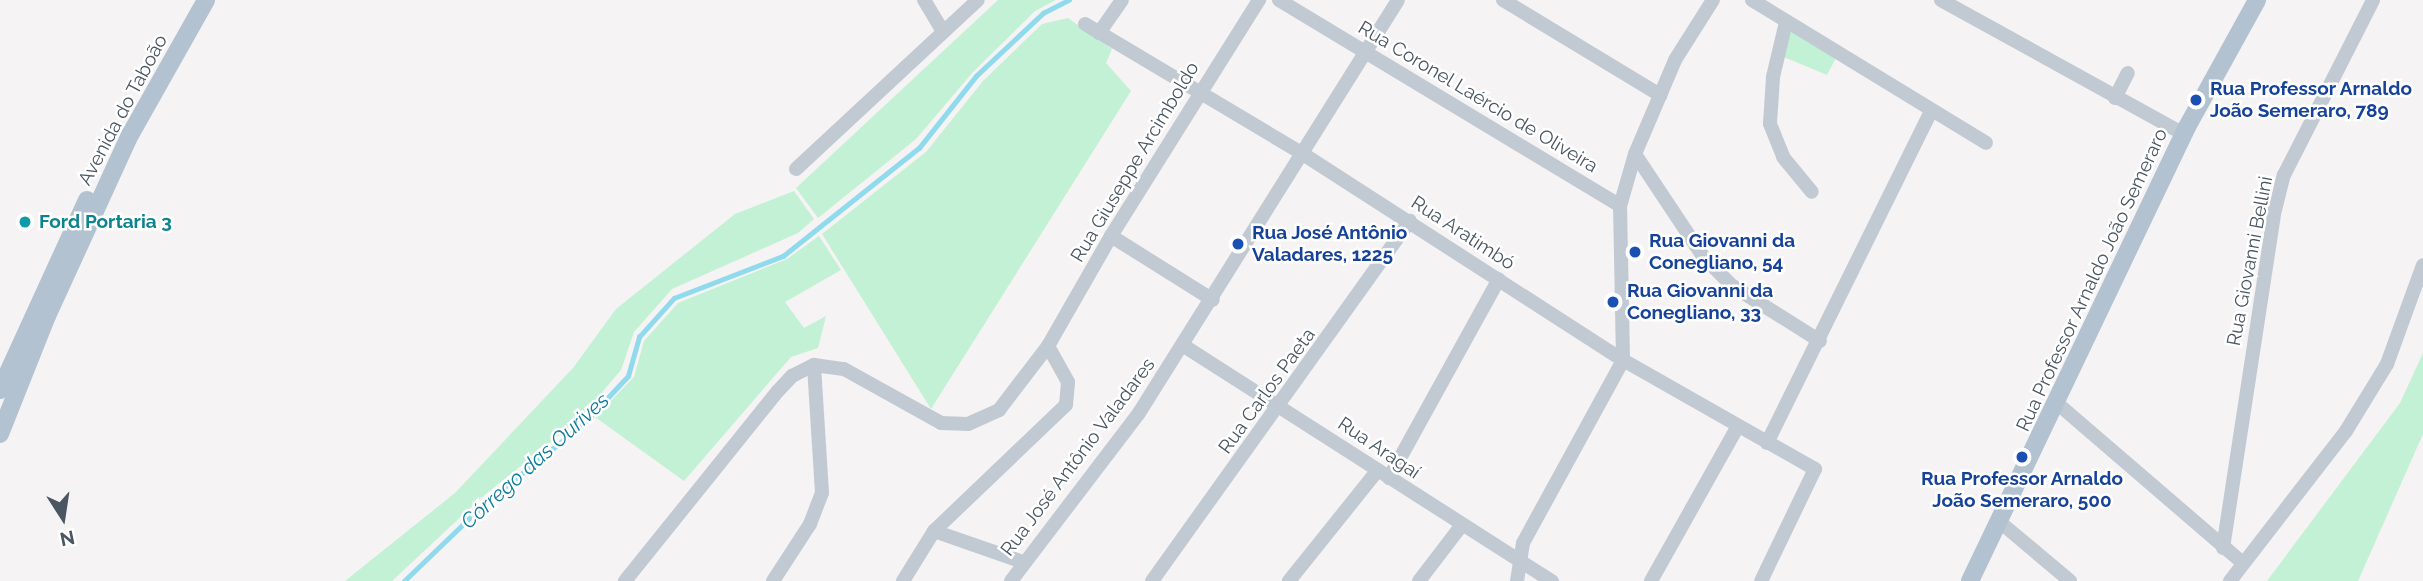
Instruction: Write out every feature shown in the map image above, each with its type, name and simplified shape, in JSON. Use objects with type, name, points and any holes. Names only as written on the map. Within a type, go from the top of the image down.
[{"type":"main road","name":"Avenida do Taboão","points":[[0,390],[123,126],[195,0]]},
{"type":"main road","name":"Avenida do Taboão","points":[[0,434],[37,337],[130,135],[206,0]]},
{"type":"main road","name":"Rua Professor Arnaldo João Semeraro","points":[[1970,581],[2059,404],[2184,134],[2257,0]]},
{"type":"street","points":[[924,0],[943,32]]},
{"type":"street","points":[[796,169],[978,0]]},
{"type":"street","points":[[1099,33],[1122,0]]},
{"type":"street","name":"Rua Giuseppe Arcimboldo","points":[[814,365],[844,369],[915,412],[955,426],[999,410],[1048,346],[1111,236],[1259,0]]},
{"type":"street","name":"Rua Coronel Laércio de Oliveira","points":[[1279,0],[1620,206]]},
{"type":"street","name":"Rua José Antônio Valadares","points":[[1011,581],[1023,562],[1119,441],[1184,346],[1398,0]]},
{"type":"street","points":[[1503,0],[1660,95]]},
{"type":"street","points":[[1517,581],[1523,543],[1623,360],[1620,206],[1635,154],[1675,60],[1713,0]]},
{"type":"street","points":[[1752,0],[1986,143]]},
{"type":"street","points":[[1941,0],[2184,134]]},
{"type":"street","name":"Rua Giovanni Bellini","points":[[2223,548],[2275,210],[2284,175],[2373,0]]},
{"type":"street","points":[[1786,22],[1773,77],[1770,124],[1783,157],[1812,192]]},
{"type":"street","name":"Rua Aratimbó","points":[[1086,24],[1198,95],[1303,154],[1623,360],[1737,428],[1813,468],[1816,475],[1761,581]]},
{"type":"street","points":[[2115,98],[2128,73]]},
{"type":"street","points":[[1767,443],[1820,341],[1931,111]]},
{"type":"street","points":[[1635,154],[1686,234],[1721,275],[1820,341]]},
{"type":"street","name":"Rua Carlos Paeta","points":[[1152,581],[1282,405],[1410,222]]},
{"type":"street","points":[[1111,236],[1213,300]]},
{"type":"street","points":[[2230,581],[2242,562],[2346,431],[2387,364],[2423,265]]},
{"type":"street","points":[[1289,581],[1383,474],[1499,279]]},
{"type":"street","points":[[903,581],[934,531],[1066,405],[1068,382],[1048,346]]},
{"type":"street","name":"Rua Aragaí","points":[[1184,346],[1282,405],[1461,526],[1552,581]]},
{"type":"street","points":[[625,581],[778,391],[792,376],[814,365],[822,493],[810,524],[774,581]]},
{"type":"street","points":[[2059,404],[2242,562]]},
{"type":"street","points":[[1651,581],[1737,428]]},
{"type":"street","points":[[2001,523],[2070,581]]},
{"type":"street","points":[[1419,581],[1461,526]]},
{"type":"street","points":[[934,531],[1023,562]]},
{"type":"green space","points":[[998,0],[1056,0],[1035,11],[973,72],[916,139],[818,218],[796,188]]},
{"type":"green space","points":[[1068,18],[1112,49],[1106,63],[1131,91],[931,409],[822,234],[926,152],[983,81],[1042,24]]},
{"type":"green space","points":[[1786,27],[1838,54],[1827,75],[1779,55]]},
{"type":"green space","points":[[794,191],[814,219],[798,233],[672,289],[634,332],[621,370],[578,420],[482,497],[392,581],[345,581],[455,493],[573,368],[616,309],[735,214]]},
{"type":"green space","points":[[819,236],[841,270],[785,302],[804,328],[826,316],[818,348],[791,357],[684,481],[595,417],[634,377],[644,341],[678,303],[787,259]]},
{"type":"green space","points":[[2423,353],[2423,434],[2358,581],[2267,581],[2400,403]]},
{"type":"waterway","name":"Córrego das Ourives","points":[[404,581],[485,503],[582,425],[628,376],[639,337],[674,298],[783,256],[919,148],[976,76],[1043,13],[1069,0]]},
{"type":"place","name":"Rua Professor Arnaldo João Semeraro, 789","points":[[2196,100]]},
{"type":"place","name":"Ford Portaria 3","points":[[25,222]]},
{"type":"place","name":"Rua José Antônio Valadares, 1225","points":[[1238,244]]},
{"type":"place","name":"Rua Giovanni da Conegliano, 54","points":[[1635,252]]},
{"type":"place","name":"Rua Giovanni da Conegliano, 33","points":[[1613,302]]},
{"type":"place","name":"Rua Professor Arnaldo João Semeraro, 500","points":[[2022,457]]}]
